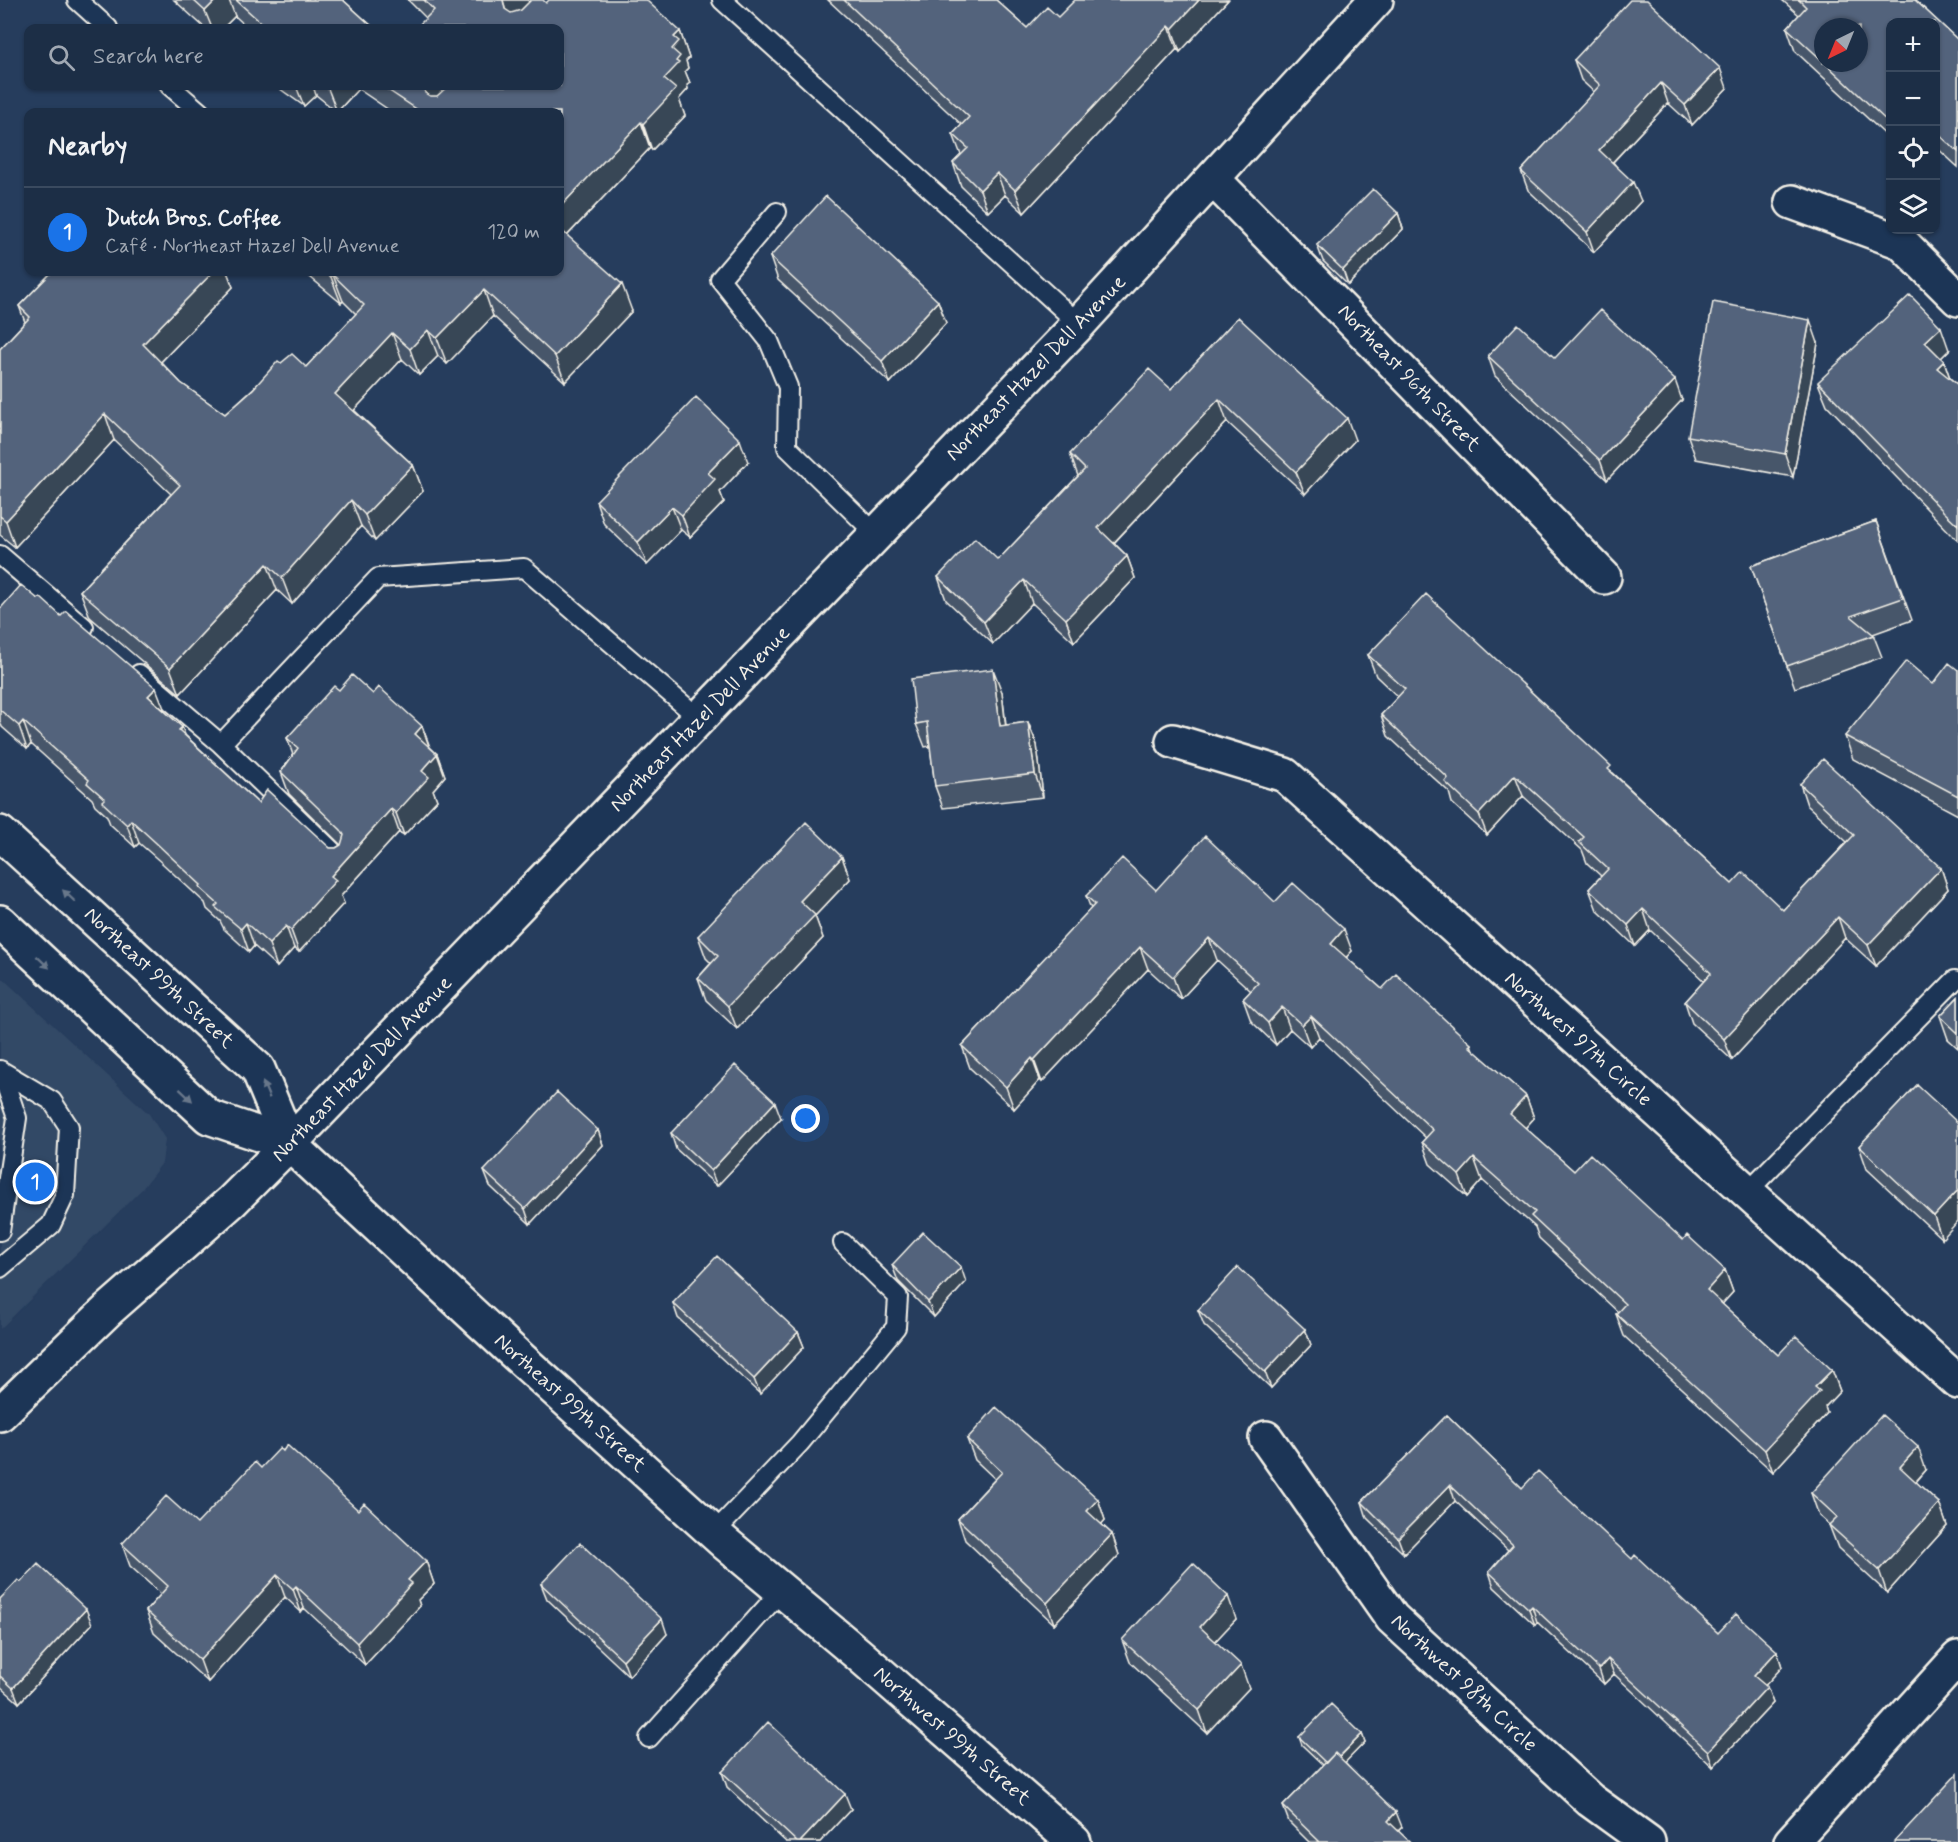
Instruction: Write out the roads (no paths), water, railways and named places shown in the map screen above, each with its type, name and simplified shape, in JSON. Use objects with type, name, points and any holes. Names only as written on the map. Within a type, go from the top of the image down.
[{"type":"main road","name":"Northeast Hazel Dell Avenue","points":[[0,1414],[108,1310],[232,1201],[700,719],[1080,324],[1213,179],[1362,5]]},
{"type":"main road","name":"Northeast 96th Street","points":[[1213,179],[1604,577]]},
{"type":"main road","points":[[1792,202],[1902,242],[1958,299]]},
{"type":"main road","name":"Northwest 97th Circle","points":[[1173,741],[1285,775],[1958,1382]]},
{"type":"main road","name":"Northeast 99th Street","points":[[0,833],[258,1069],[289,1144]]},
{"type":"main road","name":"Northeast 99th Street","points":[[0,922],[209,1117],[289,1144],[511,1350],[714,1533],[858,1654]]},
{"type":"main road","name":"Northwest 98th Circle","points":[[1266,1438],[1392,1618],[1590,1800],[1648,1842]]},
{"type":"main road","name":"Northwest 99th Street","points":[[858,1654],[1074,1842]]},
{"type":"main road","points":[[1791,1842],[1958,1658]]},
{"type":"lane","points":[[77,0],[104,24]]},
{"type":"lane","points":[[722,0],[1080,324]]},
{"type":"lane","points":[[175,90],[195,108]]},
{"type":"lane","points":[[777,212],[720,279],[769,341],[788,387],[787,447],[876,534]]},
{"type":"lane","points":[[0,555],[97,638]]},
{"type":"lane","points":[[221,744],[378,578],[524,568],[700,719]]},
{"type":"lane","points":[[124,661],[221,744],[341,860]]},
{"type":"lane","points":[[1748,1192],[1955,980]]},
{"type":"lane","points":[[1,1070],[17,1118],[1,1224]]},
{"type":"lane","points":[[0,1268],[51,1225],[65,1195],[69,1127],[52,1101],[1,1070]]},
{"type":"lane","points":[[714,1533],[800,1443],[896,1327],[898,1297],[843,1243]]},
{"type":"lane","points":[[649,1738],[782,1590]]},
{"type":"place","name":"Dutch Bros. Coffee","points":[[35,1182]]}]
